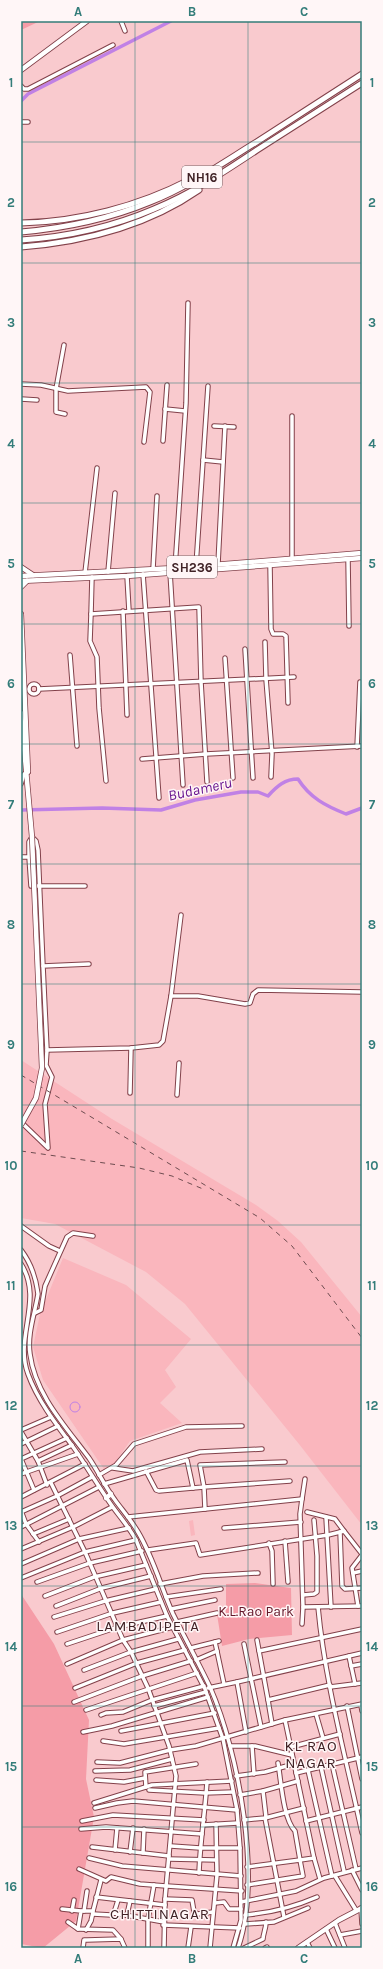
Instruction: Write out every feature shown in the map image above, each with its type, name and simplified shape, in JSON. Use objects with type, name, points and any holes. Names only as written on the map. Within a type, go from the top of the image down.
[{"type":"highway","name":"NH16","points":[[21,232],[68,226],[126,211],[172,192],[202,176],[362,74]]},
{"type":"highway","name":"NH16","points":[[21,240],[67,235],[99,228],[128,219],[177,199],[238,163],[362,83]]},
{"type":"highway","points":[[21,223],[70,219],[107,210],[186,181],[234,156]]},
{"type":"highway","points":[[21,246],[91,236],[158,215],[186,199],[238,163]]},
{"type":"main road","points":[[21,70],[87,21]]},
{"type":"main road","name":"SH236","points":[[21,579],[33,576],[175,568],[362,553]]},
{"type":"main road","name":"SH236","points":[[21,579],[27,581],[127,576],[362,558]]},
{"type":"main road","points":[[21,567],[33,576]]},
{"type":"main road","points":[[21,587],[27,581]]},
{"type":"main road","points":[[21,614],[42,1068],[36,1098],[21,1123]]},
{"type":"main road","points":[[21,713],[24,756],[28,772]]},
{"type":"main road","points":[[106,1498],[111,1494]]},
{"type":"main road","points":[[298,1948],[335,1923],[361,1908]]},
{"type":"street","points":[[121,21],[125,31]]},
{"type":"street","points":[[21,86],[24,89],[28,89],[113,45]]},
{"type":"street","points":[[21,122],[28,122]]},
{"type":"street","points":[[175,568],[186,411],[188,303]]},
{"type":"street","points":[[64,345],[56,389],[56,412],[65,414]]},
{"type":"street","points":[[21,384],[68,391],[146,387],[148,389],[144,442]]},
{"type":"street","points":[[163,441],[167,385]]},
{"type":"street","points":[[196,566],[208,386]]},
{"type":"street","points":[[21,399],[37,400]]},
{"type":"street","points":[[165,409],[186,411]]},
{"type":"street","points":[[292,416],[292,558]]},
{"type":"street","points":[[214,426],[234,426]]},
{"type":"street","points":[[218,564],[225,426]]},
{"type":"street","points":[[203,460],[223,462]]},
{"type":"street","points":[[85,573],[97,468]]},
{"type":"street","points":[[108,572],[115,493]]},
{"type":"street","points":[[153,569],[157,496]]},
{"type":"street","points":[[348,559],[349,626]]},
{"type":"street","points":[[270,565],[271,629],[273,634],[283,634],[286,636],[288,703]]},
{"type":"street","points":[[170,572],[183,785]]},
{"type":"street","points":[[143,574],[159,798]]},
{"type":"street","points":[[127,576],[129,611]]},
{"type":"street","points":[[92,577],[90,641],[97,657],[106,781]]},
{"type":"street","points":[[91,614],[199,607],[201,682],[207,782]]},
{"type":"street","points":[[123,611],[127,715]]},
{"type":"street","points":[[265,642],[266,679],[272,751],[271,777]]},
{"type":"street","points":[[245,649],[253,778]]},
{"type":"street","points":[[70,655],[77,746]]},
{"type":"street","points":[[225,658],[233,778]]},
{"type":"street","points":[[39,689],[294,677]]},
{"type":"street","points":[[356,747],[360,682]]},
{"type":"street","points":[[35,684],[39,689],[38,693],[33,694],[25,686],[35,684]]},
{"type":"street","points":[[142,759],[206,754],[251,753],[362,746]]},
{"type":"street","points":[[21,784],[24,774],[28,772]]},
{"type":"street","points":[[21,1123],[48,1148],[46,1104],[52,1077],[46,1065],[47,1050],[40,886],[38,850],[36,841],[32,837],[29,842],[31,886],[40,886],[84,886]]},
{"type":"street","points":[[21,857],[29,857]]},
{"type":"street","points":[[47,1050],[131,1048],[161,1044],[171,996],[181,915]]},
{"type":"street","points":[[43,966],[89,964]]},
{"type":"street","points":[[171,996],[198,996],[245,1004],[250,1003],[253,994],[258,990],[362,992]]},
{"type":"street","points":[[130,1093],[131,1048]]},
{"type":"street","points":[[177,1094],[179,1062]]},
{"type":"street","points":[[21,1226],[49,1246],[60,1251]]},
{"type":"street","points":[[35,1313],[41,1310],[45,1286],[67,1237],[74,1233],[92,1236]]},
{"type":"street","points":[[21,1250],[29,1262],[36,1281],[38,1294],[30,1354],[36,1379],[54,1410],[90,1460],[104,1484],[128,1517],[148,1550],[171,1609],[210,1688],[228,1738],[244,1820],[247,1867],[246,1915],[238,1948]]},
{"type":"street","points":[[21,1264],[28,1279],[31,1292],[30,1310],[23,1342],[24,1359],[28,1375],[51,1417],[85,1464],[112,1507],[129,1528],[142,1551],[150,1576],[167,1616],[205,1689],[223,1739],[237,1810],[240,1848],[242,1891],[240,1928],[233,1948]]},
{"type":"street","points":[[51,1417],[21,1431],[34,1453],[39,1467],[63,1507],[90,1563],[94,1577],[102,1588],[123,1640],[137,1663],[148,1688],[170,1750],[174,1768],[176,1792],[165,1898],[164,1948]]},
{"type":"street","points":[[21,1444],[58,1426]]},
{"type":"street","points":[[99,1476],[113,1468],[134,1444],[183,1428],[242,1426]]},
{"type":"street","points":[[34,1490],[21,1459],[67,1438]]},
{"type":"street","points":[[38,1461],[72,1445]]},
{"type":"street","points":[[113,1468],[133,1471],[200,1452],[262,1449]]},
{"type":"street","points":[[21,1474],[78,1454]]},
{"type":"street","points":[[104,1484],[187,1460],[193,1488]]},
{"type":"street","points":[[205,1509],[204,1486],[200,1465],[285,1462]]},
{"type":"street","points":[[21,1497],[49,1484],[85,1464]]},
{"type":"street","points":[[146,1471],[157,1491],[204,1486],[290,1481]]},
{"type":"street","points":[[39,1542],[26,1524],[21,1511],[57,1496],[92,1477]]},
{"type":"street","points":[[302,1624],[303,1594],[300,1508],[305,1479]]},
{"type":"street","points":[[21,1527],[63,1507],[99,1487]]},
{"type":"street","points":[[128,1517],[302,1499]]},
{"type":"street","points":[[21,1549],[73,1527],[112,1507]]},
{"type":"street","points":[[303,1607],[360,1606],[353,1573],[354,1566],[362,1555],[342,1531],[335,1519],[307,1512]]},
{"type":"street","points":[[326,1517],[331,1607]]},
{"type":"street","points":[[33,1534],[69,1519]]},
{"type":"street","points":[[303,1594],[314,1594],[317,1592],[317,1556],[314,1520]]},
{"type":"street","points":[[224,1528],[301,1522]]},
{"type":"street","points":[[21,1564],[79,1539],[129,1528]]},
{"type":"street","points":[[148,1550],[196,1543],[200,1555],[269,1543],[328,1535],[342,1531]]},
{"type":"street","points":[[342,1531],[342,1586],[345,1589],[362,1588]]},
{"type":"street","points":[[21,1578],[85,1552],[136,1540]]},
{"type":"street","points":[[285,1541],[288,1582]]},
{"type":"street","points":[[269,1543],[272,1551],[273,1584]]},
{"type":"street","points":[[37,1582],[90,1563],[142,1551]]},
{"type":"street","points":[[45,1596],[94,1577],[146,1565]]},
{"type":"street","points":[[353,1573],[362,1571]]},
{"type":"street","points":[[160,1584],[203,1576],[258,1573]]},
{"type":"street","points":[[56,1606],[102,1588],[150,1576]]},
{"type":"street","points":[[54,1617],[107,1601],[156,1589]]},
{"type":"street","points":[[166,1597],[221,1589]]},
{"type":"street","points":[[171,1609],[216,1600]]},
{"type":"street","points":[[57,1632],[112,1612],[161,1602]]},
{"type":"street","points":[[318,1607],[325,1662],[362,1833]]},
{"type":"street","points":[[177,1622],[216,1612]]},
{"type":"street","points":[[67,1644],[118,1627],[167,1616]]},
{"type":"street","points":[[67,1664],[123,1640],[173,1627]]},
{"type":"street","points":[[259,1651],[362,1629]]},
{"type":"street","points":[[84,1670],[131,1652],[178,1639]]},
{"type":"street","points":[[257,1640],[272,1724]]},
{"type":"street","points":[[191,1648],[217,1642],[217,1651],[224,1684]]},
{"type":"street","points":[[244,1644],[261,1727]]},
{"type":"street","points":[[75,1688],[137,1663],[185,1650]]},
{"type":"street","points":[[196,1660],[217,1651]]},
{"type":"street","points":[[101,1715],[123,1712],[152,1700],[362,1653]]},
{"type":"street","points":[[349,1656],[355,1684]]},
{"type":"street","points":[[74,1702],[142,1676],[191,1661]]},
{"type":"street","points":[[351,1666],[362,1664]]},
{"type":"street","points":[[86,1710],[148,1688],[197,1673]]},
{"type":"street","points":[[237,1682],[246,1732]]},
{"type":"street","points":[[268,1700],[330,1686],[362,1683]]},
{"type":"street","points":[[154,1706],[205,1689]]},
{"type":"street","points":[[83,1732],[112,1726],[208,1698]]},
{"type":"street","points":[[97,1762],[120,1763],[170,1750],[228,1738],[285,1720],[335,1710],[347,1706],[361,1704],[362,1710]]},
{"type":"street","points":[[347,1706],[356,1757],[362,1779]]},
{"type":"street","points":[[121,1731],[160,1722],[215,1714]]},
{"type":"street","points":[[316,1714],[323,1738]]},
{"type":"street","points":[[285,1720],[306,1822],[320,1879]]},
{"type":"street","points":[[103,1741],[124,1744],[219,1728]]},
{"type":"street","points":[[291,1747],[340,1734]]},
{"type":"street","points":[[230,1746],[252,1746],[292,1755]]},
{"type":"street","points":[[252,1746],[254,1774]]},
{"type":"street","points":[[296,1773],[346,1761],[356,1757],[362,1757]]},
{"type":"street","points":[[95,1771],[130,1770],[172,1759]]},
{"type":"street","points":[[278,1763],[286,1812],[292,1828],[295,1831],[303,1876],[307,1885]]},
{"type":"street","points":[[146,1787],[145,1772],[196,1764]]},
{"type":"street","points":[[236,1776],[254,1774],[294,1764]]},
{"type":"street","points":[[332,1764],[344,1812],[354,1869],[362,1890]]},
{"type":"street","points":[[321,1767],[344,1871]]},
{"type":"street","points":[[308,1770],[318,1818],[334,1876],[356,1910]]},
{"type":"street","points":[[96,1780],[124,1782],[145,1778]]},
{"type":"street","points":[[94,1803],[146,1787],[176,1782],[232,1781]]},
{"type":"street","points":[[240,1795],[262,1791],[298,1781]]},
{"type":"street","points":[[199,1873],[207,1782]]},
{"type":"street","points":[[149,1790],[206,1793],[233,1792]]},
{"type":"street","points":[[262,1791],[265,1818],[284,1917]]},
{"type":"street","points":[[95,1808],[133,1801],[237,1810]]},
{"type":"street","points":[[108,1805],[110,1815]]},
{"type":"street","points":[[306,1822],[362,1807]]},
{"type":"street","points":[[244,1820],[265,1818],[304,1808]]},
{"type":"street","points":[[82,1821],[110,1815],[174,1817],[216,1824],[238,1823]]},
{"type":"street","points":[[210,1948],[217,1875],[216,1824]]},
{"type":"street","points":[[115,1850],[117,1828]]},
{"type":"street","points":[[81,1829],[133,1828],[172,1830],[202,1834]]},
{"type":"street","points":[[130,1852],[133,1828]]},
{"type":"street","points":[[142,1853],[144,1829]]},
{"type":"street","points":[[170,1846],[240,1848]]},
{"type":"street","points":[[92,1847],[169,1857],[216,1860]]},
{"type":"street","points":[[89,1858],[122,1866],[241,1876]]},
{"type":"street","points":[[247,1867],[314,1858]]},
{"type":"street","points":[[241,1902],[279,1896],[296,1891],[320,1879],[334,1876],[344,1871],[362,1868]]},
{"type":"street","points":[[79,1869],[106,1881],[111,1877],[140,1884],[242,1891]]},
{"type":"street","points":[[247,1885],[303,1876]]},
{"type":"street","points":[[86,1930],[93,1913],[101,1880]]},
{"type":"street","points":[[148,1948],[148,1919],[154,1885]]},
{"type":"street","points":[[78,1929],[87,1891]]},
{"type":"street","points":[[96,1897],[165,1905]]},
{"type":"street","points":[[246,1915],[299,1905],[317,1897]]},
{"type":"street","points":[[165,1898],[190,1900],[193,1902],[194,1912],[198,1914],[213,1912]]},
{"type":"street","points":[[72,1911],[74,1900]]},
{"type":"street","points":[[114,1913],[118,1900]]},
{"type":"street","points":[[127,1915],[130,1901]]},
{"type":"street","points":[[215,1903],[224,1902],[229,1909],[241,1909]]},
{"type":"street","points":[[244,1924],[274,1922],[308,1908]]},
{"type":"street","points":[[361,1908],[362,1924]]},
{"type":"street","points":[[62,1909],[111,1915],[114,1913],[148,1919],[164,1924],[191,1927],[240,1928]]},
{"type":"street","points":[[68,1922],[78,1929],[113,1930],[121,1939],[124,1948]]},
{"type":"street","points":[[244,1948],[263,1939],[263,1935],[266,1931],[266,1922]]},
{"type":"street","points":[[335,1923],[344,1948]]},
{"type":"street","points":[[188,1948],[191,1927]]},
{"type":"street","points":[[326,1929],[335,1948]]},
{"type":"street","points":[[340,1935],[362,1931]]},
{"type":"street","points":[[83,1948],[84,1940],[121,1939]]},
{"type":"street","points":[[307,1942],[310,1948]]},
{"type":"shaded area","points":[[21,1060],[112,1119],[256,1205],[278,1221],[301,1242],[362,1317],[362,1525],[299,1444],[185,1304],[146,1272],[55,1224],[21,1218]]},
{"type":"shaded area","points":[[63,1258],[126,1285],[191,1339],[165,1370],[176,1387],[160,1403],[182,1423],[130,1441],[114,1464],[104,1469],[43,1380],[33,1347],[40,1314]]},
{"type":"shaded area","points":[[193,1520],[195,1535],[191,1536],[189,1521]]},
{"type":"green space","points":[[21,21],[49,21],[38,22],[21,30]]},
{"type":"green space","name":"K.L.Rao Park","points":[[255,1583],[291,1588],[292,1635],[249,1639],[222,1646],[217,1614],[226,1612],[226,1584]]},
{"type":"green space","points":[[21,1594],[54,1644],[89,1720],[86,1779],[94,1817],[76,1921],[43,1948],[21,1944]]},
{"type":"waterway","points":[[21,101],[28,94],[171,21]]},
{"type":"waterway","name":"Budameru","points":[[21,810],[102,808],[161,810],[195,800],[241,792],[258,792],[268,796],[282,784],[293,779],[298,779],[303,786],[319,801],[346,814],[362,808]]},
{"type":"waterway","points":[[73,1402],[77,1402],[79,1403],[80,1407],[79,1411],[73,1412],[70,1409],[70,1405],[73,1402]]},
{"type":"railway","points":[[21,1075],[260,1218],[292,1246],[362,1338]]},
{"type":"railway","points":[[21,1151],[139,1168],[172,1176],[203,1189]]},
{"type":"district","name":"LAMBADIPETA","points":[[148,1626]]},
{"type":"district","name":"KL RAO NAGAR","points":[[311,1754]]},
{"type":"district","name":"CHITTINAGAR","points":[[160,1914]]}]
